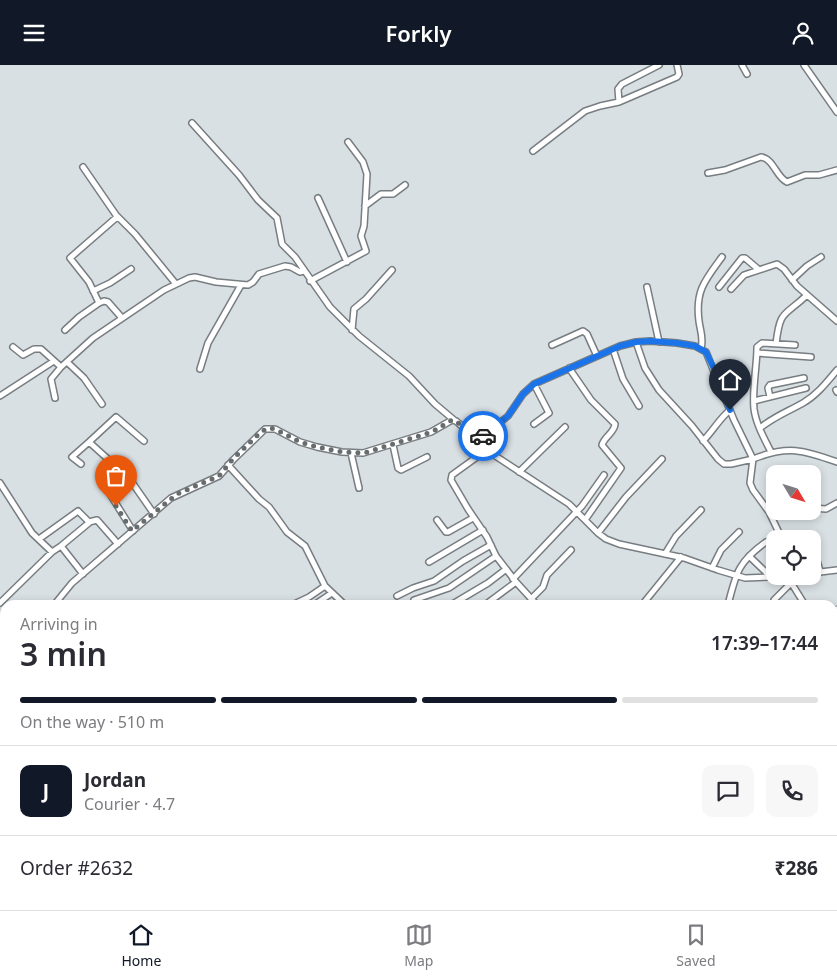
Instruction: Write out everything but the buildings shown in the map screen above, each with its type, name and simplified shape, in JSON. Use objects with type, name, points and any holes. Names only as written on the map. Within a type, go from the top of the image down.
[{"type":"street","points":[[619,103],[618,89],[622,84],[659,65]]},
{"type":"street","points":[[533,151],[585,111],[619,103],[677,77],[679,74],[677,65]]},
{"type":"street","points":[[742,65],[746,74]]},
{"type":"street","points":[[804,65],[837,112]]},
{"type":"street","points":[[192,123],[234,169],[258,200],[277,218],[282,244],[295,257],[330,307],[352,330],[399,367],[435,404],[497,457],[558,495],[598,533],[619,544],[680,557],[735,576],[766,578]]},
{"type":"street","points":[[310,281],[366,251],[361,236],[367,180],[366,168],[348,142]]},
{"type":"street","points":[[708,173],[735,167],[761,157],[768,160],[781,178],[787,182],[805,175],[819,175],[837,170]]},
{"type":"street","points":[[83,167],[117,217],[146,247],[176,284]]},
{"type":"street","points":[[365,206],[381,194],[393,194],[405,185]]},
{"type":"street","points":[[318,198],[347,261]]},
{"type":"street","points":[[99,303],[85,276],[70,257],[117,217]]},
{"type":"street","points":[[701,348],[699,293],[708,276],[722,257]]},
{"type":"street","points":[[719,287],[742,257],[746,258],[758,269]]},
{"type":"street","points":[[792,280],[807,266],[821,257]]},
{"type":"street","points":[[731,289],[744,275],[777,264],[784,269],[807,295],[837,321]]},
{"type":"street","points":[[55,398],[51,379],[61,367],[87,342],[164,290],[195,277],[241,285],[251,284],[259,274],[285,266],[300,272],[304,271]]},
{"type":"street","points":[[93,291],[110,283],[131,269]]},
{"type":"street","points":[[352,330],[354,309],[366,299],[392,270]]},
{"type":"street","points":[[200,369],[208,343],[241,285]]},
{"type":"street","points":[[647,287],[659,342]]},
{"type":"street","points":[[776,344],[781,319],[790,308],[807,295]]},
{"type":"street","points":[[65,330],[79,317],[104,301],[108,302],[122,318]]},
{"type":"street","points":[[552,345],[583,331],[587,334],[597,356]]},
{"type":"street","points":[[636,342],[645,368],[658,390],[724,464],[753,459],[771,452],[792,450],[802,451],[837,462]]},
{"type":"street","points":[[478,440],[508,416],[523,394],[534,384],[613,349],[636,342],[659,342],[695,346],[701,348],[709,358],[730,410],[753,459],[750,483],[766,508]]},
{"type":"street","points":[[771,452],[754,410],[757,347],[760,343],[795,345]]},
{"type":"street","points":[[13,347],[23,355],[34,349],[41,349],[61,367]]},
{"type":"street","points":[[613,349],[623,379],[639,406]]},
{"type":"street","points":[[757,353],[811,357]]},
{"type":"street","points":[[0,396],[54,361]]},
{"type":"street","points":[[67,362],[84,378],[102,404]]},
{"type":"street","points":[[569,369],[591,400],[615,424],[615,429],[602,445],[621,468],[585,520]]},
{"type":"street","points":[[760,428],[773,418],[814,396],[837,370]]},
{"type":"street","points":[[770,397],[768,388],[770,385],[804,378]]},
{"type":"street","points":[[534,384],[549,413],[534,424]]},
{"type":"street","points":[[754,401],[806,388]]},
{"type":"street","points":[[703,441],[712,433],[720,419],[730,410]]},
{"type":"street","points":[[80,464],[72,457],[116,417],[144,441]]},
{"type":"street","points":[[58,600],[82,574],[177,494],[219,476],[261,432],[268,428],[275,429],[300,442],[317,447],[352,453],[364,453],[432,432],[454,420]]},
{"type":"street","points":[[519,472],[565,427]]},
{"type":"street","points":[[89,442],[129,479],[154,513]]},
{"type":"street","points":[[393,445],[398,467],[401,470],[427,457]]},
{"type":"street","points":[[488,449],[450,477],[483,530],[496,556],[514,581],[531,599],[543,587],[547,575],[571,550]]},
{"type":"street","points":[[352,453],[359,488]]},
{"type":"street","points":[[598,533],[626,497],[662,459]]},
{"type":"street","points":[[115,465],[101,476],[100,479],[132,531]]},
{"type":"street","points":[[228,465],[259,499],[270,507],[287,532],[305,546],[325,586],[340,600]]},
{"type":"street","points":[[491,600],[514,581],[577,511],[604,475]]},
{"type":"street","points":[[0,483],[28,527],[52,552]]},
{"type":"street","points":[[821,509],[826,509],[837,503]]},
{"type":"street","points":[[665,554],[676,536],[700,510]]},
{"type":"street","points":[[39,539],[77,511],[90,522]]},
{"type":"street","points":[[437,520],[447,533],[474,517]]},
{"type":"street","points":[[3,600],[52,552],[90,522],[97,520],[118,544]]},
{"type":"street","points":[[429,562],[483,530]]},
{"type":"street","points":[[712,568],[721,550],[740,532]]},
{"type":"street","points":[[729,600],[735,576],[741,565],[766,542]]},
{"type":"street","points":[[60,545],[82,574]]},
{"type":"street","points":[[397,596],[434,581],[491,545]]},
{"type":"street","points":[[414,600],[449,588],[496,556]]},
{"type":"street","points":[[749,556],[766,572]]},
{"type":"street","points":[[646,600],[680,557]]},
{"type":"street","points":[[459,600],[488,583],[505,570]]},
{"type":"street","points":[[821,571],[837,570]]},
{"type":"street","points":[[774,600],[789,585]]},
{"type":"street","points":[[792,585],[802,600]]},
{"type":"street","points":[[303,600],[325,586]]},
{"type":"street","points":[[322,600],[332,593]]},
{"type":"way so far","points":[[116,506],[132,531],[177,494],[190,490],[223,473],[233,459],[261,432],[268,428],[275,429],[300,442],[332,451],[352,453],[377,450],[421,436],[452,420],[456,421],[478,440],[483,436]]},
{"type":"route","points":[[483,436],[508,416],[523,394],[534,384],[620,346],[636,342],[677,343],[701,348],[709,358],[730,410]]}]
